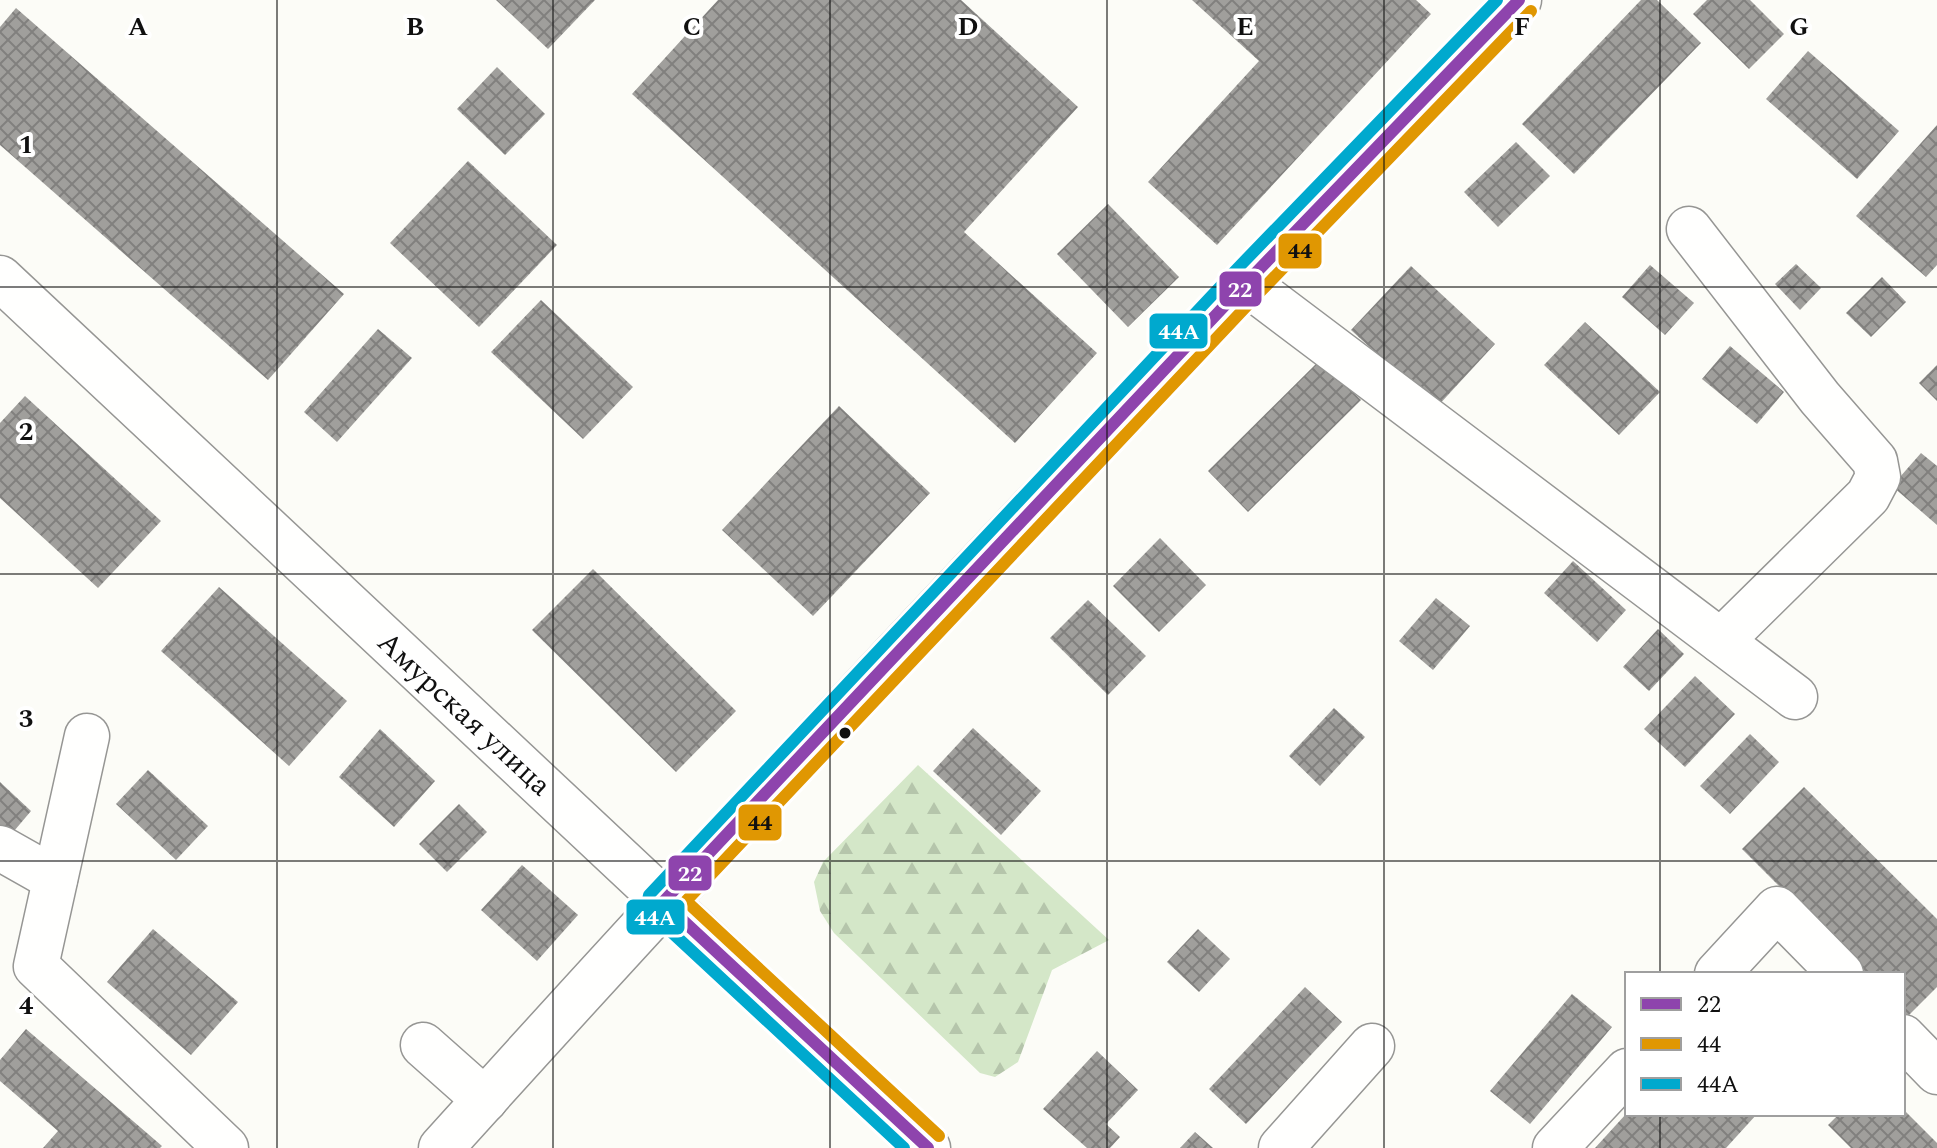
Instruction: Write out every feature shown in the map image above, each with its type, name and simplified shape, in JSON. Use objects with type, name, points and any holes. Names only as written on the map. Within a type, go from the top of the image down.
[{"type":"street","points":[[443,1147],[663,902],[1246,283],[1519,0]]},
{"type":"street","points":[[1689,229],[1820,398],[1875,461],[1878,477],[1868,496],[1721,641]]},
{"type":"street","name":"Амурская улица","points":[[0,278],[928,1148]]},
{"type":"street","points":[[1246,283],[1795,697]]},
{"type":"street","points":[[87,736],[36,966],[226,1148]]},
{"type":"street","points":[[0,848],[55,879]]},
{"type":"street","points":[[1719,972],[1777,909],[1839,972]]},
{"type":"street","points":[[1905,1039],[1937,1072]]},
{"type":"street","points":[[423,1045],[485,1100]]},
{"type":"street","points":[[1281,1148],[1372,1046]]},
{"type":"street","points":[[1555,1148],[1625,1073]]},
{"type":"green space","points":[[918,765],[1109,940],[1052,970],[1018,1062],[995,1077],[980,1073],[834,933],[820,911],[814,882],[823,862]]},
{"type":"building","points":[[496,0],[595,0],[548,49]]},
{"type":"building","points":[[718,0],[961,0],[1078,107],[964,232],[1097,353],[1015,443],[632,94]]},
{"type":"building","points":[[1192,0],[1416,0],[1431,14],[1217,245],[1148,182],[1259,61]]},
{"type":"building","points":[[1641,0],[1657,0],[1701,43],[1574,174],[1522,124]]},
{"type":"building","points":[[1707,0],[1750,0],[1784,34],[1749,69],[1693,14]]},
{"type":"building","points":[[16,8],[344,294],[268,380],[0,145],[0,27]]},
{"type":"building","points":[[1808,51],[1899,131],[1857,179],[1766,99]]},
{"type":"building","points":[[497,67],[545,114],[505,155],[457,109]]},
{"type":"building","points":[[1937,125],[1937,265],[1926,277],[1856,216]]},
{"type":"building","points":[[1516,142],[1550,176],[1498,227],[1464,192]]},
{"type":"building","points":[[468,161],[557,245],[479,327],[390,243]]},
{"type":"building","points":[[1108,204],[1179,277],[1128,327],[1057,254]]},
{"type":"building","points":[[1796,264],[1821,288],[1800,310],[1775,284]]},
{"type":"building","points":[[1650,265],[1694,303],[1665,335],[1622,297]]},
{"type":"building","points":[[1411,266],[1495,344],[1436,408],[1351,330]]},
{"type":"building","points":[[1882,277],[1906,302],[1871,337],[1846,313]]},
{"type":"building","points":[[541,300],[633,387],[583,439],[491,352]]},
{"type":"building","points":[[1585,322],[1660,392],[1619,435],[1544,365]]},
{"type":"building","points":[[378,329],[412,358],[337,442],[304,412]]},
{"type":"building","points":[[1730,346],[1784,392],[1757,424],[1702,379]]},
{"type":"building","points":[[1320,360],[1361,400],[1248,512],[1208,471]]},
{"type":"building","points":[[1937,365],[1937,401],[1919,383]]},
{"type":"building","points":[[25,396],[161,521],[98,588],[0,498],[0,423]]},
{"type":"building","points":[[839,406],[930,493],[813,616],[722,530]]},
{"type":"building","points":[[1921,453],[1937,466],[1937,525],[1892,486]]},
{"type":"building","points":[[1160,538],[1206,585],[1159,632],[1113,586]]},
{"type":"building","points":[[1573,561],[1626,610],[1597,642],[1544,593]]},
{"type":"building","points":[[593,569],[736,711],[676,772],[532,630]]},
{"type":"building","points":[[219,587],[347,701],[289,766],[161,651]]},
{"type":"building","points":[[1436,598],[1470,626],[1433,670],[1399,641]]},
{"type":"building","points":[[1088,600],[1146,656],[1108,695],[1050,638]]},
{"type":"building","points":[[1658,629],[1684,654],[1649,691],[1623,667]]},
{"type":"building","points":[[1695,676],[1735,714],[1685,767],[1644,729]]},
{"type":"building","points":[[1334,708],[1365,737],[1320,786],[1289,756]]},
{"type":"building","points":[[973,728],[1041,791],[1001,835],[933,771]]},
{"type":"building","points":[[380,729],[435,781],[394,827],[339,777]]},
{"type":"building","points":[[1750,734],[1779,762],[1730,814],[1700,786]]},
{"type":"building","points":[[148,770],[208,826],[176,860],[116,804]]},
{"type":"building","points":[[0,782],[31,811],[9,837],[0,828]]},
{"type":"building","points":[[1804,787],[1937,919],[1937,987],[1908,1016],[1905,1012],[1905,972],[1865,972],[1742,849]]},
{"type":"building","points":[[459,804],[487,832],[447,872],[419,844]]},
{"type":"building","points":[[522,865],[578,915],[537,961],[481,910]]},
{"type":"building","points":[[153,929],[238,1002],[191,1055],[107,982]]},
{"type":"building","points":[[1198,929],[1230,959],[1199,992],[1167,962]]},
{"type":"building","points":[[1305,987],[1342,1022],[1246,1124],[1209,1089]]},
{"type":"building","points":[[1572,994],[1612,1027],[1530,1124],[1490,1091]]},
{"type":"building","points":[[26,1029],[162,1146],[43,1148],[58,1131],[0,1081],[0,1060]]},
{"type":"building","points":[[1097,1051],[1138,1090],[1106,1124],[1120,1137],[1110,1148],[1087,1148],[1043,1109]]},
{"type":"building","points":[[1905,1111],[1937,1143],[1937,1148],[1851,1148],[1828,1125],[1837,1116],[1905,1116]]},
{"type":"building","points":[[1625,1115],[1755,1116],[1726,1148],[1595,1148]]},
{"type":"building","points":[[1195,1132],[1213,1148],[1180,1148]]},
{"type":"transit line","name":"44А","points":[[904,1148],[652,914],[647,906],[649,895],[1234,272],[1497,0]]},
{"type":"transit line","name":"22","points":[[928,1148],[663,902],[1246,283],[1519,0]]},
{"type":"transit line","name":"44","points":[[939,1136],[686,901],[1258,294],[1531,11]]}]
